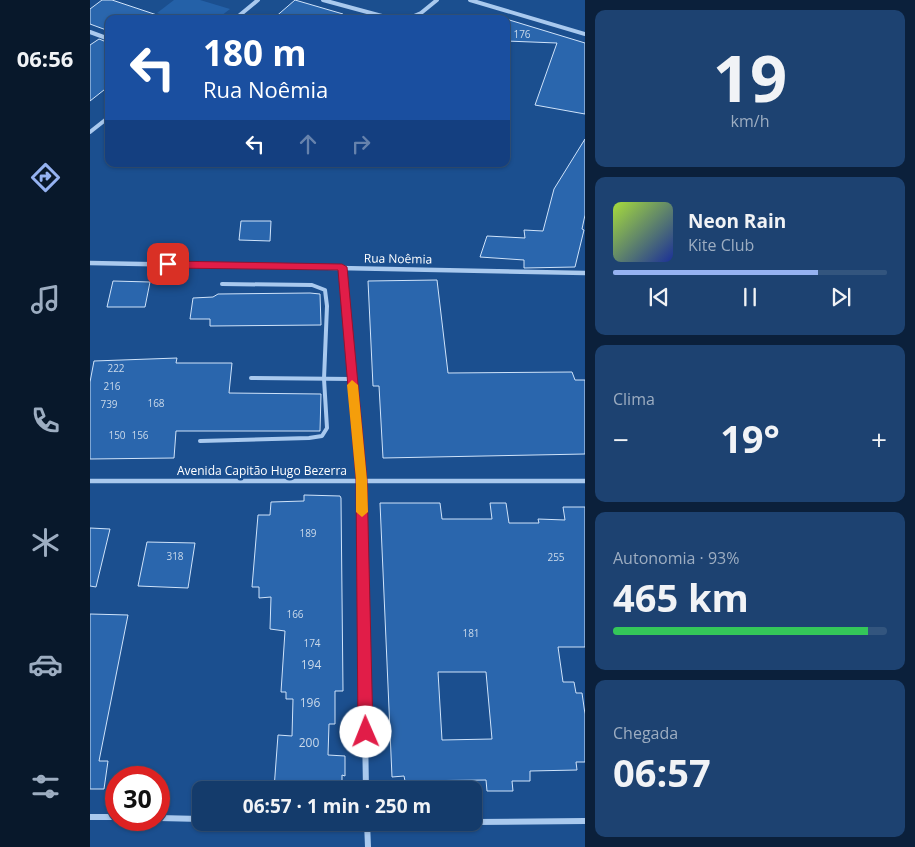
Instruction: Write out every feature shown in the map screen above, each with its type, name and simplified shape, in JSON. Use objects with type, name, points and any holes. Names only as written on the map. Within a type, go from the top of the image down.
[{"type":"street","points":[[240,15],[258,0]]},
{"type":"street","points":[[324,0],[378,15]]},
{"type":"street","points":[[418,15],[438,0]]},
{"type":"street","points":[[470,0],[585,34]]},
{"type":"street","points":[[90,32],[105,38]]},
{"type":"street","points":[[90,132],[105,121]]},
{"type":"street","name":"Rua Noêmia","points":[[90,263],[585,273]]},
{"type":"street","points":[[342,267],[362,480],[366,781]]},
{"type":"street","name":"Avenida Capitão Hugo Bezerra","points":[[90,481],[585,481]]},
{"type":"street","points":[[90,817],[105,818]]},
{"type":"street","points":[[170,818],[192,819]]},
{"type":"street","points":[[482,822],[585,821]]},
{"type":"street","points":[[367,831],[368,847]]},
{"type":"lane","points":[[200,441],[322,436],[327,428],[324,379],[327,306],[325,290],[312,285],[222,284]]},
{"type":"lane","points":[[251,378],[352,378]]},
{"type":"shaded area","points":[[174,0],[200,0],[230,9],[222,15],[163,15],[157,13]]},
{"type":"building","points":[[102,0],[112,0],[157,15],[105,15],[105,30],[90,24],[90,9]]},
{"type":"building","points":[[295,0],[343,14],[343,15],[278,15]]},
{"type":"building","points":[[510,20],[585,43],[585,114],[535,105],[557,43],[510,41]]},
{"type":"building","points":[[99,39],[105,41],[105,89],[90,101],[90,45]]},
{"type":"building","points":[[585,139],[585,215],[582,229],[584,230],[575,267],[524,268],[524,260],[480,257],[487,236],[525,238],[524,230],[543,231],[554,189]]},
{"type":"building","points":[[241,221],[271,221],[270,241],[239,240]]},
{"type":"building","points":[[437,280],[448,373],[572,372],[575,380],[585,380],[585,454],[383,458],[379,386],[373,386],[368,281]]},
{"type":"building","points":[[113,281],[150,282],[145,307],[107,307]]},
{"type":"building","points":[[218,294],[320,294],[321,325],[210,326],[210,319],[190,319],[193,298],[213,297]]},
{"type":"building","points":[[177,358],[176,363],[232,363],[229,393],[321,394],[320,431],[176,431],[174,458],[90,459],[90,382],[94,361]]},
{"type":"building","points":[[304,495],[340,496],[341,498],[343,691],[335,691],[335,724],[329,724],[328,755],[345,756],[345,776],[342,775],[342,781],[275,781],[278,735],[292,736],[293,699],[286,699],[286,692],[281,692],[285,631],[270,629],[271,597],[259,598],[259,587],[252,587],[258,515],[270,515],[271,502],[304,501]]},
{"type":"building","points":[[380,503],[440,503],[442,519],[492,519],[490,503],[506,503],[509,523],[539,523],[538,519],[565,520],[563,507],[585,507],[585,647],[558,647],[563,682],[574,682],[576,693],[582,693],[585,714],[585,762],[576,762],[577,770],[530,771],[530,781],[512,781],[513,791],[487,791],[486,780],[405,781],[404,776],[392,777]],"holes":[[[438,672],[486,672],[492,739],[442,740]]]},
{"type":"building","points":[[90,528],[110,529],[96,587],[90,586]]},
{"type":"building","points":[[147,542],[195,543],[188,588],[138,586]]},
{"type":"building","points":[[90,614],[128,615],[99,761],[108,761],[107,766],[105,766],[104,789],[90,789]]},
{"type":"slow traffic","points":[[352,385],[362,480],[362,512]]},
{"type":"route","points":[[168,264],[342,267],[362,480],[366,732]]}]
